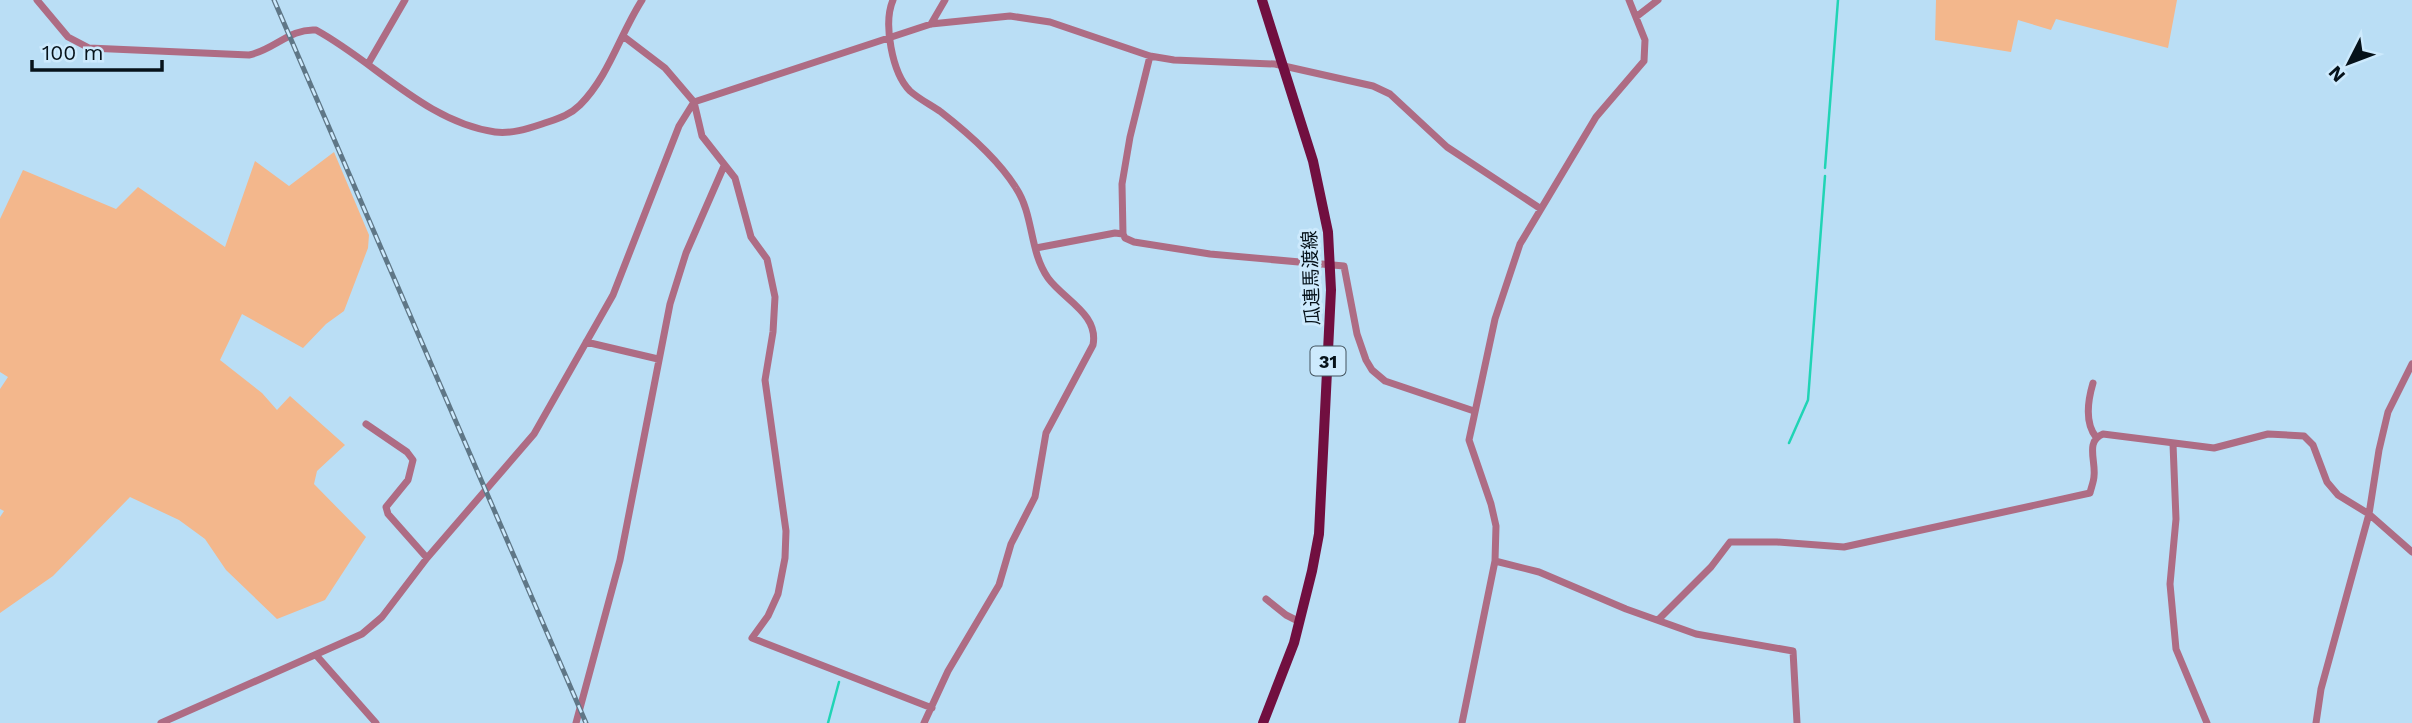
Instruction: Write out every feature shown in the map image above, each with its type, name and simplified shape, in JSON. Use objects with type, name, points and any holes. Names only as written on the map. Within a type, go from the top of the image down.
[{"type":"main road","name":"瓜連馬渡線","points":[[1262,0],[1321,192],[1331,265],[1318,534],[1300,622],[1263,723]]},
{"type":"street","points":[[37,0],[68,37],[89,48],[249,55],[261,52],[289,36],[306,30],[316,30],[432,109],[471,127],[498,133],[524,131],[566,116],[580,105],[602,75],[642,0]]},
{"type":"street","points":[[368,64],[405,0]]},
{"type":"street","points":[[893,0],[888,39],[902,79],[910,90],[970,137],[1008,176],[1026,206],[1040,263],[1049,278],[1091,322],[1095,335],[1093,345],[1046,433],[1035,497],[1011,544],[999,585],[948,671],[924,723]]},
{"type":"street","points":[[931,24],[945,0]]},
{"type":"street","points":[[1462,723],[1495,561],[1496,526],[1469,440],[1474,411],[1504,287],[1520,244],[1596,117],[1644,61],[1645,40],[1629,0]]},
{"type":"street","points":[[1636,17],[1658,0]]},
{"type":"street","points":[[161,723],[362,634],[382,617],[427,558],[534,433],[613,295],[679,126],[694,102],[931,24],[1010,16],[1050,22],[1150,56],[1174,60],[1261,62],[1373,86],[1390,94],[1447,147],[1541,209]]},
{"type":"street","points":[[623,36],[665,68],[694,102],[702,136],[735,178],[751,237],[767,259],[775,297],[773,332],[765,380],[786,531],[785,558],[778,594],[768,616],[752,638],[932,708]]},
{"type":"street","points":[[1150,56],[1130,137],[1122,184],[1125,239],[1210,254],[1344,267],[1357,334],[1372,370],[1385,382],[1474,411]]},
{"type":"street","points":[[576,723],[620,560],[670,304],[686,253],[724,166]]},
{"type":"street","points":[[1036,248],[1115,233],[1123,234]]},
{"type":"street","points":[[586,342],[659,359]]},
{"type":"street","points":[[2316,723],[2321,689],[2369,514],[2388,412],[2412,364]]},
{"type":"street","points":[[2092,383],[2088,415],[2090,430],[2096,436]]},
{"type":"street","points":[[366,424],[407,452],[413,460],[408,480],[386,507],[388,514],[427,558]]},
{"type":"street","points":[[1658,620],[1711,567],[1730,542],[1844,547],[2090,493],[2095,477],[2092,443],[2096,436],[2103,434],[2214,448],[2268,434],[2304,436],[2313,445],[2327,482],[2338,495],[2369,514],[2412,552]]},
{"type":"street","points":[[2173,444],[2176,519],[2170,584],[2176,649],[2207,723]]},
{"type":"street","points":[[1495,561],[1539,572],[1696,635],[1793,651],[1797,723]]},
{"type":"street","points":[[1266,599],[1300,622]]},
{"type":"street","points":[[316,655],[376,723]]},
{"type":"shaded area","points":[[1936,0],[2177,0],[2168,48],[2056,19],[2051,30],[2018,20],[2011,52],[1935,40]]},
{"type":"shaded area","points":[[334,152],[369,235],[368,248],[344,311],[326,324],[303,348],[242,314],[220,360],[262,393],[277,410],[290,396],[345,445],[317,471],[314,484],[366,537],[325,600],[277,619],[226,570],[205,539],[179,520],[130,497],[53,576],[0,613],[0,517],[4,511],[0,509],[0,389],[8,377],[0,372],[0,219],[23,170],[116,209],[138,187],[225,247],[255,161],[289,186]]},
{"type":"waterway","points":[[1825,168],[1838,0]]},
{"type":"waterway","points":[[1789,443],[1808,400],[1825,176]]},
{"type":"waterway","points":[[828,723],[839,682]]},
{"type":"railway","points":[[274,0],[586,723]]}]
